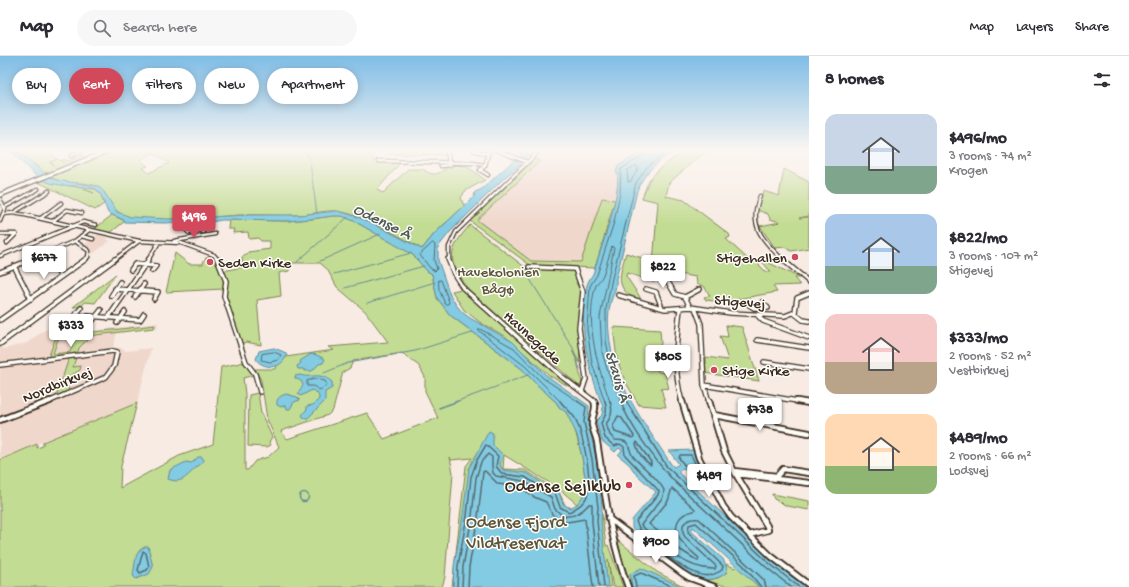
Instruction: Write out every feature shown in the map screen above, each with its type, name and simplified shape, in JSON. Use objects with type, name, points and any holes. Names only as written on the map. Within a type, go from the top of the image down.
[{"type":"main road","points":[[1,202],[29,184],[50,175]]},
{"type":"main road","points":[[1,202],[41,179]]},
{"type":"street","name":"Havnegade","points":[[515,175],[456,232],[448,247],[448,263],[456,279],[463,288],[561,376],[593,399],[597,406],[591,421],[597,440],[608,518]]},
{"type":"street","points":[[1,202],[38,189]]},
{"type":"street","points":[[12,213],[49,191]]},
{"type":"street","points":[[760,196],[755,210],[755,215],[757,224],[763,236],[775,254],[809,282]]},
{"type":"street","points":[[1,202],[12,213]]},
{"type":"street","points":[[0,221],[4,214],[1,202]]},
{"type":"street","points":[[41,218],[61,203]]},
{"type":"street","points":[[54,221],[67,210],[82,213]]},
{"type":"street","points":[[4,214],[12,213],[41,218],[139,241],[173,242],[215,234]]},
{"type":"street","points":[[0,256],[83,222],[96,225]]},
{"type":"street","points":[[201,236],[205,225]]},
{"type":"street","points":[[0,272],[75,241],[89,230]]},
{"type":"street","points":[[187,231],[204,230]]},
{"type":"street","points":[[0,234],[16,234],[7,242]]},
{"type":"street","points":[[81,236],[93,239]]},
{"type":"street","points":[[186,245],[190,239]]},
{"type":"street","points":[[0,320],[85,260],[90,254],[87,248],[75,241]]},
{"type":"street","points":[[0,344],[139,241]]},
{"type":"street","points":[[108,318],[159,242]]},
{"type":"street","points":[[173,242],[213,255],[218,260],[226,281],[224,296],[246,362],[255,374],[260,392]]},
{"type":"street","points":[[47,253],[61,277]]},
{"type":"street","points":[[130,270],[135,264],[145,264],[156,266],[152,271]]},
{"type":"street","points":[[14,266],[31,299]]},
{"type":"street","points":[[529,267],[575,269],[582,292],[579,328],[586,378],[582,391]]},
{"type":"street","points":[[111,296],[120,282]]},
{"type":"street","points":[[668,282],[676,294],[685,297],[690,307]]},
{"type":"street","points":[[135,297],[144,284]]},
{"type":"street","points":[[646,288],[656,292],[662,308]]},
{"type":"street","points":[[115,289],[158,292],[154,299]]},
{"type":"street","points":[[685,297],[700,289]]},
{"type":"street","points":[[809,293],[799,296],[796,299],[796,310],[794,313],[804,320],[809,321]]},
{"type":"street","name":"Stigevej","points":[[618,295],[662,308],[680,309],[690,307],[757,315],[789,315],[794,313]]},
{"type":"street","points":[[762,302],[774,315]]},
{"type":"street","points":[[748,304],[754,308],[768,308]]},
{"type":"street","points":[[70,322],[81,308]]},
{"type":"street","points":[[695,308],[701,324],[704,385],[724,451],[768,530],[749,535]]},
{"type":"street","points":[[680,309],[675,348],[675,367],[681,397],[694,445],[723,506],[731,517],[777,561],[809,585]]},
{"type":"street","points":[[90,324],[101,310]]},
{"type":"street","points":[[117,323],[125,312]]},
{"type":"street","points":[[76,315],[140,320],[144,314]]},
{"type":"street","points":[[757,315],[763,321],[809,338]]},
{"type":"street","points":[[757,340],[809,348]]},
{"type":"street","name":"Nordbirkvej","points":[[0,365],[113,351],[117,352],[111,373],[106,377],[0,420]]},
{"type":"street","points":[[764,362],[809,369]]},
{"type":"street","points":[[704,385],[809,403]]},
{"type":"street","points":[[714,415],[809,433]]},
{"type":"street","points":[[735,472],[777,476],[784,469],[809,473]]},
{"type":"street","points":[[735,472],[809,483]]},
{"type":"street","points":[[608,518],[616,555],[628,587]]},
{"type":"street","points":[[608,518],[682,573],[690,578],[715,587]]},
{"type":"shaded area","points":[[525,175],[618,175],[615,200],[602,198],[581,262],[531,261],[477,220]]},
{"type":"shaded area","points":[[100,233],[110,235],[106,239],[110,241],[94,253],[91,253],[91,250],[84,245]]},
{"type":"shaded area","points":[[158,323],[157,328],[117,333],[113,348],[121,348],[126,351],[151,348],[137,403],[0,459],[0,344],[4,349],[27,343],[46,329],[57,335]]},
{"type":"green space","points":[[56,175],[390,175],[377,190],[383,193],[402,175],[478,175],[485,180],[465,191],[461,198],[464,206],[435,233],[422,249],[369,221],[357,216],[336,211],[302,215],[239,215],[172,220],[133,218],[124,215],[113,207],[99,188],[93,185],[66,182],[51,177]]},
{"type":"green space","points":[[518,175],[525,175],[477,220],[531,261],[581,262],[602,198],[615,200],[595,268],[530,265],[470,221]]},
{"type":"green space","points":[[654,175],[678,175],[669,183],[666,196],[684,200],[729,234],[730,237],[726,239],[750,261],[757,263],[766,272],[771,272],[759,258],[800,278],[794,278],[800,285],[773,286],[777,292],[721,302],[706,300],[704,297],[710,296],[704,286],[697,284],[696,277],[673,273],[674,267],[653,263],[658,202],[642,198],[649,180]]},
{"type":"green space","points":[[783,175],[795,175],[809,182],[809,216],[799,218],[809,217],[809,248],[791,251],[785,247],[775,248],[760,226],[780,222],[770,219],[768,214],[757,210],[763,191],[779,196]]},
{"type":"green space","points":[[44,180],[51,183],[77,187],[94,193],[82,188],[96,189],[101,195],[104,204],[95,210],[38,182]]},
{"type":"green space","points":[[112,215],[125,221],[110,233],[93,230]]},
{"type":"green space","points":[[342,216],[396,244],[413,255],[427,271],[432,274],[437,298],[450,315],[522,369],[556,402],[559,407],[566,412],[574,426],[582,457],[585,477],[582,499],[577,504],[558,488],[504,455],[503,469],[525,470],[559,492],[566,507],[592,507],[602,514],[606,546],[608,545],[623,587],[613,587],[608,560],[611,587],[452,587],[466,466],[472,458],[451,460],[450,457],[453,473],[445,577],[442,587],[0,587],[0,460],[37,444],[37,448],[43,446],[43,442],[137,403],[121,466],[120,488],[179,456],[213,444],[221,367],[245,362],[254,375],[243,378],[245,394],[245,470],[248,470],[255,461],[268,457],[279,447],[267,419],[261,380],[255,369],[275,369],[276,366],[286,357],[334,350],[328,347],[388,342],[365,311],[337,287],[327,269],[320,263],[293,263],[289,265],[289,271],[279,273],[281,296],[257,300],[261,345],[246,342],[241,344],[224,293],[227,286],[223,271],[243,267],[242,257],[248,254],[248,252],[270,249],[270,241],[261,241],[258,238],[249,239],[248,232],[233,233],[234,229],[228,229],[229,220],[287,221]],"holes":[[[402,353],[419,366],[425,377],[425,391],[438,418],[384,439],[367,413],[287,439],[281,431],[328,415],[333,410],[343,372],[350,368],[353,361]]]},
{"type":"green space","name":"Havekolonien Bågø","points":[[470,225],[526,268],[573,269],[579,281],[576,283],[581,291],[578,314],[580,363],[572,350],[577,361],[582,383],[579,386],[468,289],[461,279],[456,271],[452,256],[457,242]]},
{"type":"green space","points":[[175,253],[189,264],[203,264],[205,259],[212,255],[221,271],[223,289],[166,292]]},
{"type":"green space","points":[[626,253],[652,261],[654,282],[627,273],[626,276],[640,297],[639,300],[625,291],[620,281]]},
{"type":"green space","points":[[116,274],[95,303],[85,302],[81,307],[73,307]]},
{"type":"green space","points":[[462,289],[574,389],[550,376],[505,336],[481,323],[464,310],[452,291]]},
{"type":"green space","points":[[155,325],[154,328],[88,336],[87,340],[79,348],[73,367],[81,366],[80,370],[70,376],[66,381],[69,391],[56,397],[70,355],[48,358],[56,337],[73,334],[73,337],[58,339],[53,354],[70,352],[77,334]]},
{"type":"green space","points":[[726,325],[742,327],[759,381],[704,373],[703,363],[706,364],[706,357],[728,360],[720,336],[728,337]]},
{"type":"green space","points":[[613,327],[660,330],[661,343],[656,359],[658,372],[665,373],[669,389],[661,388],[666,407],[639,405],[625,381],[617,359]]},
{"type":"green space","points":[[258,393],[261,413],[272,437],[269,442],[271,445],[267,447],[248,446],[249,395]]},
{"type":"green space","points":[[772,494],[809,501],[809,510],[787,506],[774,499]]},
{"type":"green space","points":[[614,537],[657,572],[685,587],[629,587]]},
{"type":"green space","points":[[726,564],[735,568],[737,566],[759,587],[724,585],[709,580],[718,578],[726,573]]},
{"type":"water","name":"Odense Fjord Vildtreservat","points":[[35,175],[46,175],[56,180],[98,186],[104,192],[117,212],[131,217],[168,219],[249,215],[298,215],[337,211],[370,222],[422,249],[435,233],[474,197],[475,192],[482,189],[498,175],[508,175],[450,232],[438,247],[438,260],[450,295],[463,313],[513,342],[546,375],[589,406],[588,421],[596,458],[602,506],[601,521],[608,587],[453,587],[454,566],[469,468],[489,431],[493,433],[493,445],[503,455],[500,465],[503,470],[527,473],[546,486],[556,489],[559,492],[563,504],[570,508],[577,504],[583,496],[585,477],[577,435],[566,412],[560,408],[556,402],[522,369],[450,315],[437,298],[432,274],[427,271],[413,255],[354,221],[342,216],[287,221],[222,220],[199,224],[197,221],[165,223],[124,222],[124,220],[108,213],[101,195],[96,189],[50,183]]},
{"type":"water","name":"Stavis Å","points":[[618,175],[646,175],[637,191],[609,312],[608,323],[612,352],[623,386],[631,402],[671,464],[674,467],[679,464],[669,451],[693,450],[701,466],[699,467],[711,487],[704,488],[683,468],[679,471],[679,473],[773,561],[806,587],[759,587],[693,527],[691,531],[723,559],[727,568],[726,573],[720,577],[710,579],[699,578],[663,557],[644,541],[632,528],[632,520],[656,492],[635,473],[630,465],[618,455],[622,450],[619,448],[615,452],[602,441],[596,421],[602,415],[603,407],[590,369],[585,343],[583,317],[586,288],[593,274],[605,237],[617,186]]},
{"type":"water","points":[[274,348],[284,352],[287,355],[280,364],[273,367],[257,361],[256,359],[259,351]]},
{"type":"water","points":[[311,354],[325,359],[323,363],[319,364],[312,371],[298,369],[297,366],[301,363],[300,361]]},
{"type":"water","points":[[295,376],[320,376],[332,382],[332,388],[325,392],[325,401],[308,418],[304,418],[302,415],[307,409],[307,406],[313,405],[319,397],[317,393],[312,390],[301,396],[298,394],[303,385],[301,381],[295,378]]},
{"type":"water","points":[[286,394],[297,397],[300,400],[294,402],[290,409],[287,409],[286,405],[281,407],[277,405],[279,398]]},
{"type":"water","points":[[198,457],[202,457],[204,460],[184,478],[177,481],[168,479],[170,470],[186,462],[192,463]]},
{"type":"water","points":[[148,546],[153,567],[149,574],[136,579],[133,574],[136,557],[140,550]]},
{"type":"water","points":[[641,568],[682,587],[632,587],[630,574]]},
{"type":"waterway","points":[[312,175],[317,214]]},
{"type":"waterway","name":"Odense Å","points":[[297,262],[348,217]]},
{"type":"waterway","name":"Odense Å","points":[[320,261],[380,234]]},
{"type":"waterway","points":[[334,274],[411,253]]},
{"type":"waterway","points":[[345,288],[424,266]]},
{"type":"waterway","points":[[527,268],[526,273],[573,348],[580,369]]},
{"type":"waterway","points":[[367,303],[435,282]]},
{"type":"waterway","points":[[324,373],[348,363],[415,351],[472,333]]},
{"type":"waterway","points":[[455,402],[528,375]]},
{"type":"waterway","points":[[439,408],[458,401]]},
{"type":"waterway","points":[[304,492],[309,497],[304,502],[299,497],[304,492]]},
{"type":"place","name":"Stigehallen","points":[[795,257]]},
{"type":"place","name":"Seden Kirke","points":[[210,262]]},
{"type":"place","name":"Stige Kirke","points":[[714,370]]},
{"type":"place","name":"Odense Sejlklub","points":[[629,485]]}]
